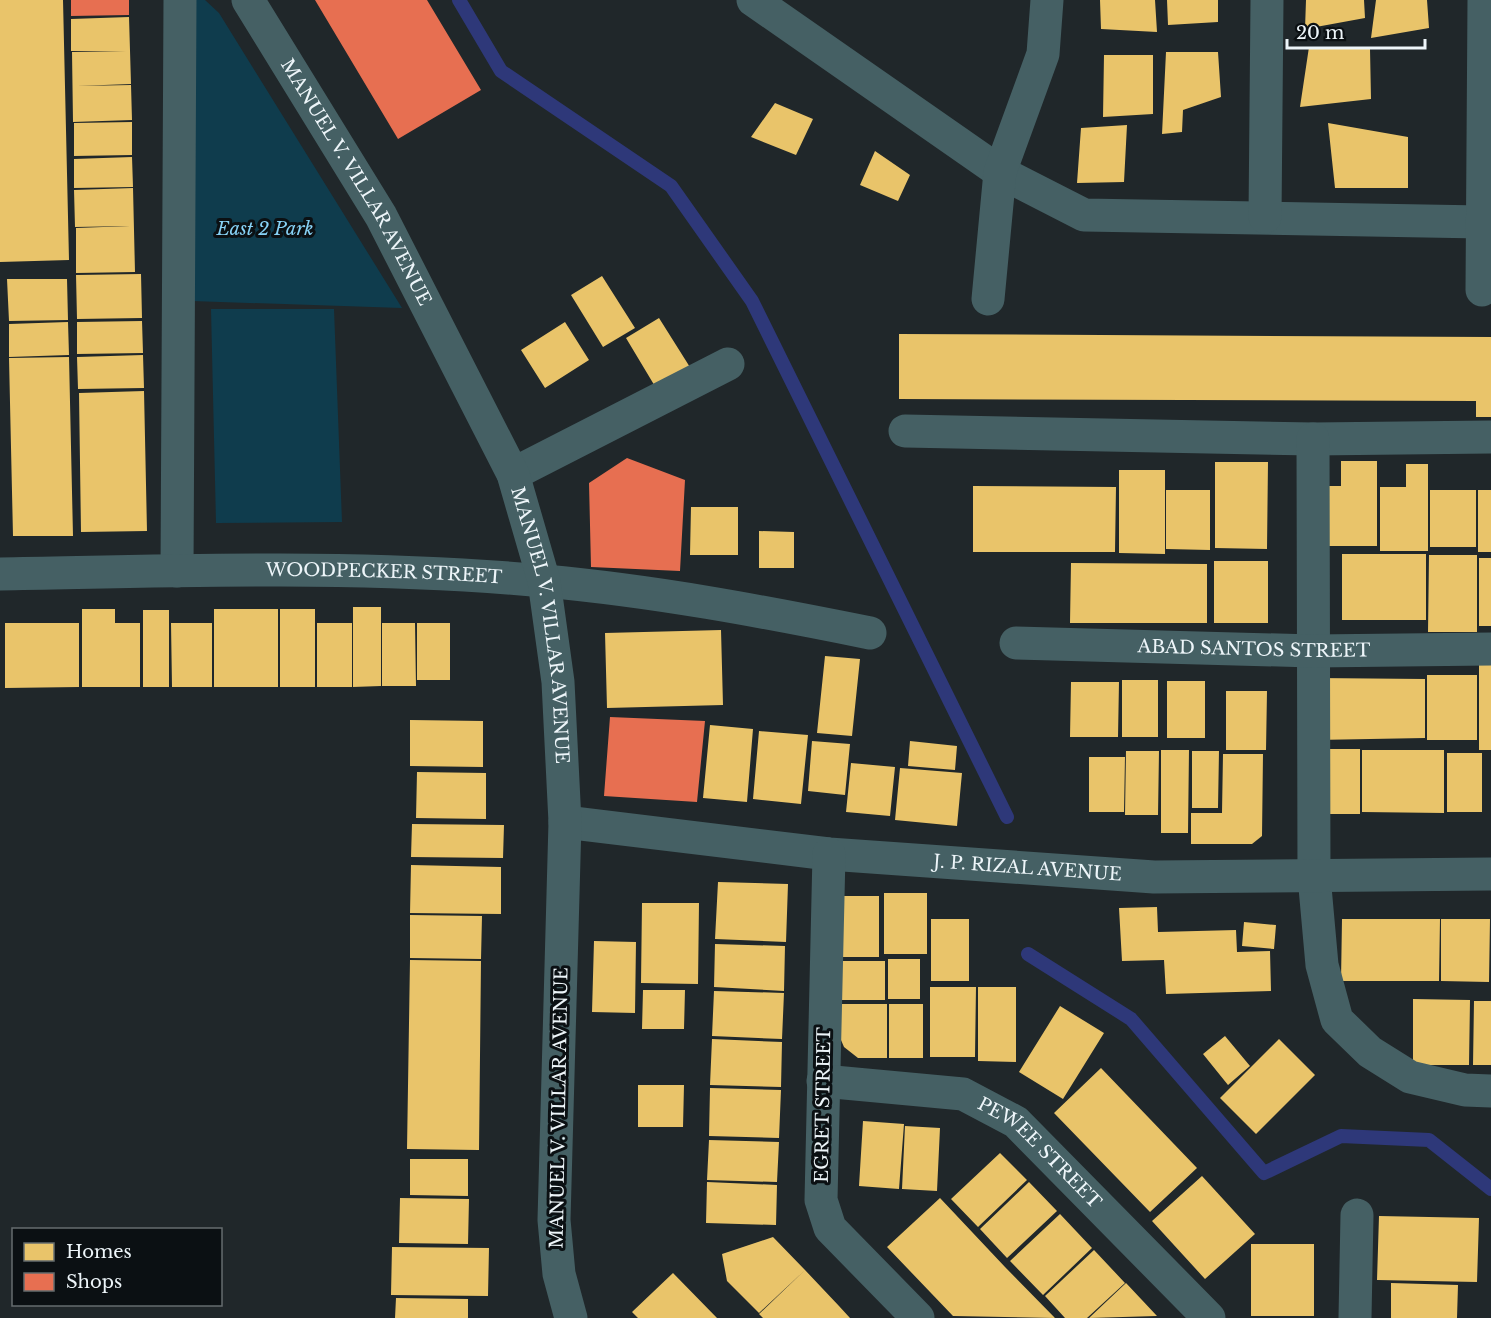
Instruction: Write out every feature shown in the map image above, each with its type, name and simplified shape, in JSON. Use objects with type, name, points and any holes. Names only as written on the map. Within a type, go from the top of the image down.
[{"type":"street","points":[[177,571],[180,0]]},
{"type":"street","name":"MANUEL V. VILLAR AVENUE","points":[[248,0],[381,216],[513,474],[544,581],[558,682],[565,822],[554,1220],[559,1274],[571,1318]]},
{"type":"street","points":[[753,0],[1000,172],[1083,215],[1482,222]]},
{"type":"street","points":[[988,299],[1000,172],[1043,54],[1047,0]]},
{"type":"street","points":[[1265,217],[1267,0]]},
{"type":"street","points":[[1482,290],[1484,0]]},
{"type":"street","points":[[513,474],[728,364]]},
{"type":"street","points":[[905,431],[1313,439],[1491,437]]},
{"type":"street","points":[[1313,439],[1314,876],[1322,964],[1337,1020],[1371,1052],[1410,1077],[1465,1090],[1491,1091]]},
{"type":"street","name":"WOODPECKER STREET","points":[[0,574],[177,571],[371,572],[544,581],[692,597],[870,633]]},
{"type":"street","name":"ABAD SANTOS STREET","points":[[1016,643],[1313,651],[1491,648]]},
{"type":"street","name":"J. P. RIZAL AVENUE","points":[[565,822],[829,854],[1154,877],[1491,874]]},
{"type":"street","name":"EGRET STREET","points":[[829,854],[821,1200],[830,1228],[918,1318]]},
{"type":"street","name":"PEWEE STREET","points":[[823,1081],[963,1094],[1016,1122],[1209,1318]]},
{"type":"street","points":[[1355,1318],[1357,1215]]},
{"type":"green space","name":"East 2 Park","points":[[188,0],[205,0],[219,13],[402,308],[192,301]]},
{"type":"green space","points":[[211,309],[334,309],[342,522],[216,523]]},
{"type":"building: Homes","points":[[0,0],[63,0],[69,260],[0,262]]},
{"type":"building: Homes","points":[[1100,0],[1155,0],[1157,32],[1101,29]]},
{"type":"building: Homes","points":[[1167,0],[1218,0],[1218,22],[1168,25]]},
{"type":"building: Homes","points":[[1306,0],[1364,0],[1365,18],[1305,29]]},
{"type":"building: Homes","points":[[1376,0],[1427,0],[1429,28],[1371,38]]},
{"type":"building: Homes","points":[[129,17],[131,84],[77,86],[131,85],[132,120],[73,122],[72,52],[126,51],[71,51],[71,19]]},
{"type":"building: Homes","points":[[1309,47],[1370,49],[1371,99],[1300,107]]},
{"type":"building: Homes","points":[[1166,52],[1218,52],[1221,97],[1183,110],[1182,132],[1162,134]]},
{"type":"building: Homes","points":[[1104,55],[1153,55],[1153,114],[1103,117]]},
{"type":"building: Homes","points":[[775,103],[813,119],[796,155],[751,137]]},
{"type":"building: Homes","points":[[132,122],[132,155],[74,156],[74,123]]},
{"type":"building: Homes","points":[[1328,123],[1408,137],[1408,188],[1335,188]]},
{"type":"building: Homes","points":[[1127,125],[1124,182],[1077,183],[1081,128]]},
{"type":"building: Homes","points":[[875,151],[910,175],[898,201],[860,185]]},
{"type":"building: Homes","points":[[132,157],[133,187],[74,188],[74,159]]},
{"type":"building: Homes","points":[[133,188],[135,272],[76,273],[76,228],[130,226],[75,227],[74,190]]},
{"type":"building: Homes","points":[[141,274],[142,318],[77,319],[76,275]]},
{"type":"building: Homes","points":[[602,276],[635,328],[603,347],[571,295]]},
{"type":"building: Homes","points":[[7,279],[67,279],[68,320],[9,321]]},
{"type":"building: Homes","points":[[659,318],[693,372],[659,393],[626,338]]},
{"type":"building: Homes","points":[[142,321],[143,353],[77,354],[77,322]]},
{"type":"building: Homes","points":[[68,322],[69,355],[9,357],[9,324]]},
{"type":"building: Homes","points":[[565,322],[589,360],[545,388],[521,350]]},
{"type":"building: Homes","points":[[899,334],[1491,337],[1491,417],[1476,417],[1476,401],[899,399]]},
{"type":"building: Homes","points":[[143,355],[144,388],[78,389],[77,357]]},
{"type":"building: Homes","points":[[69,357],[73,536],[13,536],[9,358]]},
{"type":"building: Homes","points":[[144,391],[147,531],[81,532],[79,393]]},
{"type":"building: Homes","points":[[1341,461],[1377,461],[1377,546],[1313,546],[1313,486],[1341,486]]},
{"type":"building: Homes","points":[[1215,462],[1268,462],[1267,549],[1215,548]]},
{"type":"building: Homes","points":[[1406,464],[1428,464],[1428,551],[1380,551],[1380,487],[1406,487]]},
{"type":"building: Homes","points":[[1119,470],[1165,470],[1165,554],[1119,553]]},
{"type":"building: Homes","points":[[973,486],[1116,487],[1115,552],[973,552]]},
{"type":"building: Homes","points":[[1166,490],[1210,490],[1210,550],[1166,549]]},
{"type":"building: Homes","points":[[1430,490],[1476,490],[1476,547],[1430,547]]},
{"type":"building: Homes","points":[[1478,490],[1491,490],[1491,552],[1478,552]]},
{"type":"building: Homes","points":[[691,507],[738,507],[738,555],[690,555]]},
{"type":"building: Homes","points":[[759,531],[794,532],[794,568],[759,568]]},
{"type":"building: Homes","points":[[1342,554],[1426,554],[1426,620],[1342,620]]},
{"type":"building: Homes","points":[[1429,555],[1477,555],[1477,632],[1428,632]]},
{"type":"building: Homes","points":[[1479,558],[1491,558],[1491,626],[1479,626]]},
{"type":"building: Homes","points":[[1214,561],[1268,561],[1268,623],[1214,623]]},
{"type":"building: Homes","points":[[1071,563],[1207,564],[1207,623],[1070,623]]},
{"type":"building: Homes","points":[[353,607],[381,607],[381,686],[353,687]]},
{"type":"building: Homes","points":[[82,609],[115,609],[115,623],[140,623],[140,687],[82,687]]},
{"type":"building: Homes","points":[[214,609],[278,609],[278,687],[214,687]]},
{"type":"building: Homes","points":[[280,609],[315,609],[315,687],[280,687]]},
{"type":"building: Homes","points":[[143,610],[169,610],[169,687],[143,687]]},
{"type":"building: Homes","points":[[5,623],[79,623],[79,687],[5,688]]},
{"type":"building: Homes","points":[[171,623],[212,623],[212,687],[172,687]]},
{"type":"building: Homes","points":[[317,623],[352,623],[352,687],[317,687]]},
{"type":"building: Homes","points":[[382,623],[415,623],[416,686],[382,686]]},
{"type":"building: Homes","points":[[417,623],[450,623],[450,680],[417,680]]},
{"type":"building: Homes","points":[[721,630],[723,705],[607,708],[605,633]]},
{"type":"building: Homes","points":[[825,656],[860,659],[852,736],[817,733]]},
{"type":"building: Homes","points":[[1479,662],[1491,662],[1491,750],[1479,750]]},
{"type":"building: Homes","points":[[1427,675],[1477,675],[1477,740],[1427,740]]},
{"type":"building: Homes","points":[[1315,678],[1425,679],[1425,738],[1315,740]]},
{"type":"building: Homes","points":[[1122,680],[1158,680],[1158,737],[1122,737]]},
{"type":"building: Homes","points":[[1167,681],[1205,681],[1205,738],[1167,738]]},
{"type":"building: Homes","points":[[1071,682],[1119,682],[1118,737],[1070,737]]},
{"type":"building: Homes","points":[[1226,691],[1267,691],[1266,750],[1226,750]]},
{"type":"building: Homes","points":[[410,720],[483,721],[483,767],[410,766]]},
{"type":"building: Homes","points":[[710,725],[753,729],[747,802],[703,798]]},
{"type":"building: Homes","points":[[759,731],[808,735],[801,804],[753,799]]},
{"type":"building: Homes","points":[[812,741],[850,744],[845,795],[808,791]]},
{"type":"building: Homes","points":[[910,741],[957,746],[955,770],[908,766]]},
{"type":"building: Homes","points":[[1315,749],[1360,749],[1360,814],[1315,814]]},
{"type":"building: Homes","points":[[1161,750],[1189,750],[1188,833],[1161,833]]},
{"type":"building: Homes","points":[[1362,750],[1444,750],[1444,813],[1362,812]]},
{"type":"building: Homes","points":[[1126,751],[1159,751],[1158,815],[1125,815]]},
{"type":"building: Homes","points":[[1192,751],[1219,751],[1218,808],[1192,808]]},
{"type":"building: Homes","points":[[1447,753],[1482,753],[1482,812],[1447,812]]},
{"type":"building: Homes","points":[[1223,754],[1263,754],[1262,836],[1252,844],[1191,844],[1191,813],[1222,813]]},
{"type":"building: Homes","points":[[1089,757],[1125,757],[1124,812],[1089,812]]},
{"type":"building: Homes","points":[[851,763],[895,767],[890,816],[846,812]]},
{"type":"building: Homes","points":[[900,768],[962,773],[957,826],[895,820]]},
{"type":"building: Homes","points":[[417,772],[486,773],[486,819],[416,818]]},
{"type":"building: Homes","points":[[412,824],[504,825],[503,858],[411,857]]},
{"type":"building: Homes","points":[[411,865],[501,867],[501,914],[410,913]]},
{"type":"building: Homes","points":[[718,882],[788,884],[786,942],[715,939]]},
{"type":"building: Homes","points":[[884,893],[927,893],[927,954],[884,954]]},
{"type":"building: Homes","points":[[839,896],[879,896],[879,957],[839,957]]},
{"type":"building: Homes","points":[[642,903],[699,903],[698,984],[641,983]]},
{"type":"building: Homes","points":[[1157,907],[1158,932],[1236,930],[1237,952],[1270,951],[1271,991],[1166,994],[1164,960],[1122,961],[1119,908]]},
{"type":"building: Homes","points":[[410,915],[482,916],[481,959],[410,958]]},
{"type":"building: Homes","points":[[931,919],[969,919],[969,981],[931,981]]},
{"type":"building: Homes","points":[[1342,919],[1440,919],[1439,981],[1341,981]]},
{"type":"building: Homes","points":[[1441,919],[1490,919],[1489,982],[1441,981]]},
{"type":"building: Homes","points":[[1244,922],[1276,925],[1274,949],[1242,946]]},
{"type":"building: Homes","points":[[594,941],[636,942],[635,1013],[592,1012]]},
{"type":"building: Homes","points":[[715,944],[785,946],[784,991],[714,987]]},
{"type":"building: Homes","points":[[888,959],[920,959],[920,999],[888,999]]},
{"type":"building: Homes","points":[[410,960],[481,961],[479,1150],[407,1149]]},
{"type":"building: Homes","points":[[838,961],[885,961],[885,1000],[838,1000]]},
{"type":"building: Homes","points":[[930,987],[976,987],[975,1057],[930,1057]]},
{"type":"building: Homes","points":[[978,987],[1016,987],[1016,1062],[978,1061]]},
{"type":"building: Homes","points":[[643,990],[685,990],[684,1029],[642,1029]]},
{"type":"building: Homes","points":[[714,991],[784,993],[782,1039],[712,1036]]},
{"type":"building: Homes","points":[[1413,999],[1470,1000],[1469,1065],[1413,1065]]},
{"type":"building: Homes","points":[[1474,1001],[1491,1001],[1491,1065],[1473,1065]]},
{"type":"building: Homes","points":[[838,1004],[887,1004],[887,1058],[858,1058],[844,1047],[838,1033]]},
{"type":"building: Homes","points":[[889,1004],[923,1004],[923,1058],[889,1058]]},
{"type":"building: Homes","points":[[1060,1006],[1104,1033],[1063,1099],[1019,1072]]},
{"type":"building: Homes","points":[[1225,1036],[1250,1066],[1228,1085],[1203,1054]]},
{"type":"building: Homes","points":[[712,1039],[782,1042],[781,1087],[710,1085]]},
{"type":"building: Homes","points":[[1279,1039],[1315,1075],[1256,1134],[1220,1098]]},
{"type":"building: Homes","points":[[1101,1068],[1197,1168],[1150,1212],[1054,1113]]},
{"type":"building: Homes","points":[[638,1085],[684,1085],[683,1127],[638,1127]]},
{"type":"building: Homes","points":[[710,1088],[781,1090],[779,1138],[709,1136]]},
{"type":"building: Homes","points":[[863,1121],[904,1124],[899,1189],[859,1186]]},
{"type":"building: Homes","points":[[905,1126],[940,1128],[937,1191],[902,1189]]},
{"type":"building: Homes","points":[[709,1140],[779,1142],[777,1182],[707,1180]]},
{"type":"building: Homes","points":[[1000,1153],[1027,1180],[978,1227],[951,1199]]},
{"type":"building: Homes","points":[[410,1159],[468,1159],[468,1196],[410,1195]]},
{"type":"building: Homes","points":[[1202,1176],[1255,1234],[1205,1279],[1152,1221]]},
{"type":"building: Homes","points":[[707,1182],[777,1185],[776,1225],[706,1223]]},
{"type":"building: Homes","points":[[1029,1182],[1057,1211],[1007,1258],[980,1229]]},
{"type":"building: Homes","points":[[400,1198],[469,1199],[468,1244],[399,1243]]},
{"type":"building: Homes","points":[[940,1198],[1055,1318],[953,1316],[887,1247]]},
{"type":"building: Homes","points":[[1060,1214],[1092,1248],[1043,1295],[1010,1261]]},
{"type":"building: Homes","points":[[1379,1216],[1479,1218],[1477,1282],[1377,1280]]},
{"type":"building: Homes","points":[[773,1237],[805,1270],[759,1313],[727,1281],[722,1254]]},
{"type":"building: Homes","points":[[1251,1244],[1314,1244],[1314,1316],[1251,1316]]},
{"type":"building: Homes","points":[[392,1247],[489,1248],[488,1296],[391,1295]]},
{"type":"building: Homes","points":[[1094,1250],[1125,1283],[1087,1318],[1065,1318],[1045,1296]]},
{"type":"building: Homes","points":[[805,1270],[850,1318],[763,1318],[759,1314]]},
{"type":"building: Homes","points":[[673,1273],[717,1318],[638,1318],[632,1312]]},
{"type":"building: Homes","points":[[1126,1283],[1157,1316],[1089,1318]]},
{"type":"building: Homes","points":[[1391,1283],[1458,1285],[1457,1318],[1391,1318]]},
{"type":"building: Homes","points":[[396,1298],[468,1299],[468,1318],[395,1318]]},
{"type":"building: Shops","points":[[71,0],[129,0],[129,15],[71,16]]},
{"type":"building: Shops","points":[[315,0],[427,0],[481,90],[398,139]]},
{"type":"building: Shops","points":[[627,458],[685,480],[680,571],[591,567],[589,483]]},
{"type":"building: Shops","points":[[610,717],[705,721],[697,802],[604,796]]},
{"type":"waterway","points":[[459,0],[501,71],[671,186],[752,301],[1007,817]]},
{"type":"waterway","points":[[1028,954],[1131,1019],[1264,1173],[1341,1136],[1429,1140],[1491,1189]]}]
